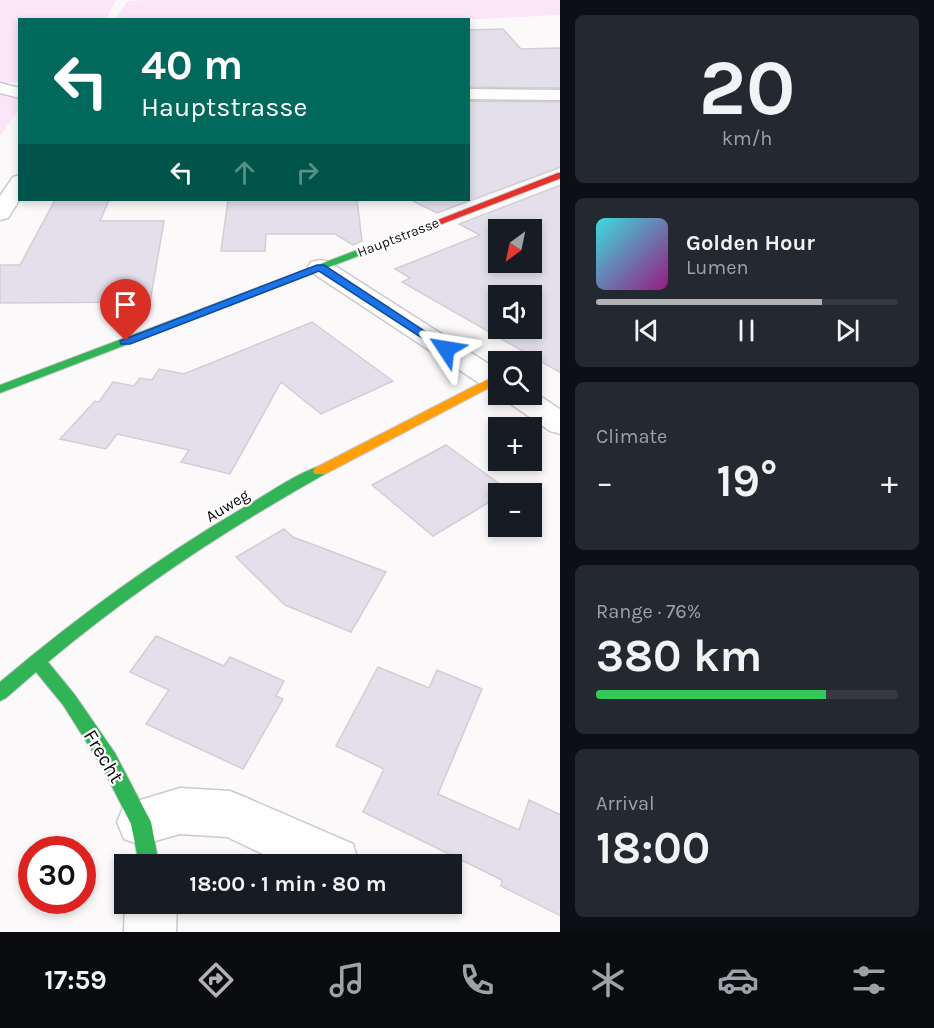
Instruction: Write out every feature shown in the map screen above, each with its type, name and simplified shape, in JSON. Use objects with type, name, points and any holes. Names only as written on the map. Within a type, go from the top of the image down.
[{"type":"street","points":[[0,88],[18,92]]},
{"type":"street","points":[[470,94],[560,95]]},
{"type":"street","name":"Hauptstrasse","points":[[0,389],[560,175]]},
{"type":"street","points":[[0,213],[18,184]]},
{"type":"street","points":[[320,267],[488,376]]},
{"type":"street","name":"Auweg","points":[[0,693],[36,660],[202,539],[272,498],[488,393]]},
{"type":"street","points":[[532,405],[560,423]]},
{"type":"street","name":"Frecht","points":[[36,660],[69,700],[108,759],[145,843]]},
{"type":"street","points":[[145,843],[180,811],[230,814],[318,854]]},
{"type":"street","points":[[150,932],[151,914]]},
{"type":"shaded area","points":[[0,0],[116,0],[107,18],[18,18],[18,82],[0,84]]},
{"type":"shaded area","points":[[142,0],[560,0],[560,15],[470,19],[116,18],[127,2]]},
{"type":"shaded area","points":[[0,88],[18,92],[18,111],[0,136]]},
{"type":"building","points":[[503,29],[521,49],[560,48],[560,88],[470,87],[470,30]]},
{"type":"building","points":[[470,101],[560,102],[560,167],[470,201]]},
{"type":"building","points":[[560,185],[560,372],[542,362],[542,351],[523,351],[502,339],[542,339],[542,285],[488,285],[488,331],[402,282],[410,278],[395,269],[480,235],[459,224]]},
{"type":"building","points":[[54,201],[109,201],[100,221],[164,221],[150,302],[0,303],[0,265],[20,265]]},
{"type":"building","points":[[228,201],[357,201],[362,241],[353,245],[335,234],[266,234],[265,251],[221,251]]},
{"type":"building","points":[[413,201],[469,201],[437,213]]},
{"type":"building","points":[[312,322],[393,381],[321,414],[281,382],[230,474],[181,462],[189,450],[117,434],[106,449],[60,439],[95,401],[99,402],[113,382],[134,386],[140,378],[152,380],[159,369],[184,374]]},
{"type":"building","points":[[446,445],[498,483],[488,483],[488,503],[433,536],[372,485]]},
{"type":"building","points":[[284,529],[293,537],[386,572],[351,632],[285,605],[236,557]]},
{"type":"building","points":[[156,636],[224,666],[230,657],[284,681],[276,696],[283,699],[243,769],[146,724],[169,690],[130,672]]},
{"type":"building","points":[[378,667],[429,688],[437,670],[482,689],[438,794],[519,830],[529,800],[560,815],[560,916],[501,886],[502,880],[462,860],[462,854],[449,854],[363,812],[384,769],[336,746]]},
{"type":"traffic: fast","points":[[0,389],[397,238]]},
{"type":"traffic: fast","points":[[0,693],[75,630],[153,572],[235,519],[320,471]]},
{"type":"traffic: fast","points":[[36,660],[69,700],[108,759],[141,822],[147,854]]},
{"type":"traffic: slow","points":[[320,471],[488,383]]},
{"type":"traffic: jam","points":[[397,238],[560,175]]},
{"type":"route","points":[[126,341],[320,267],[446,349]]}]
